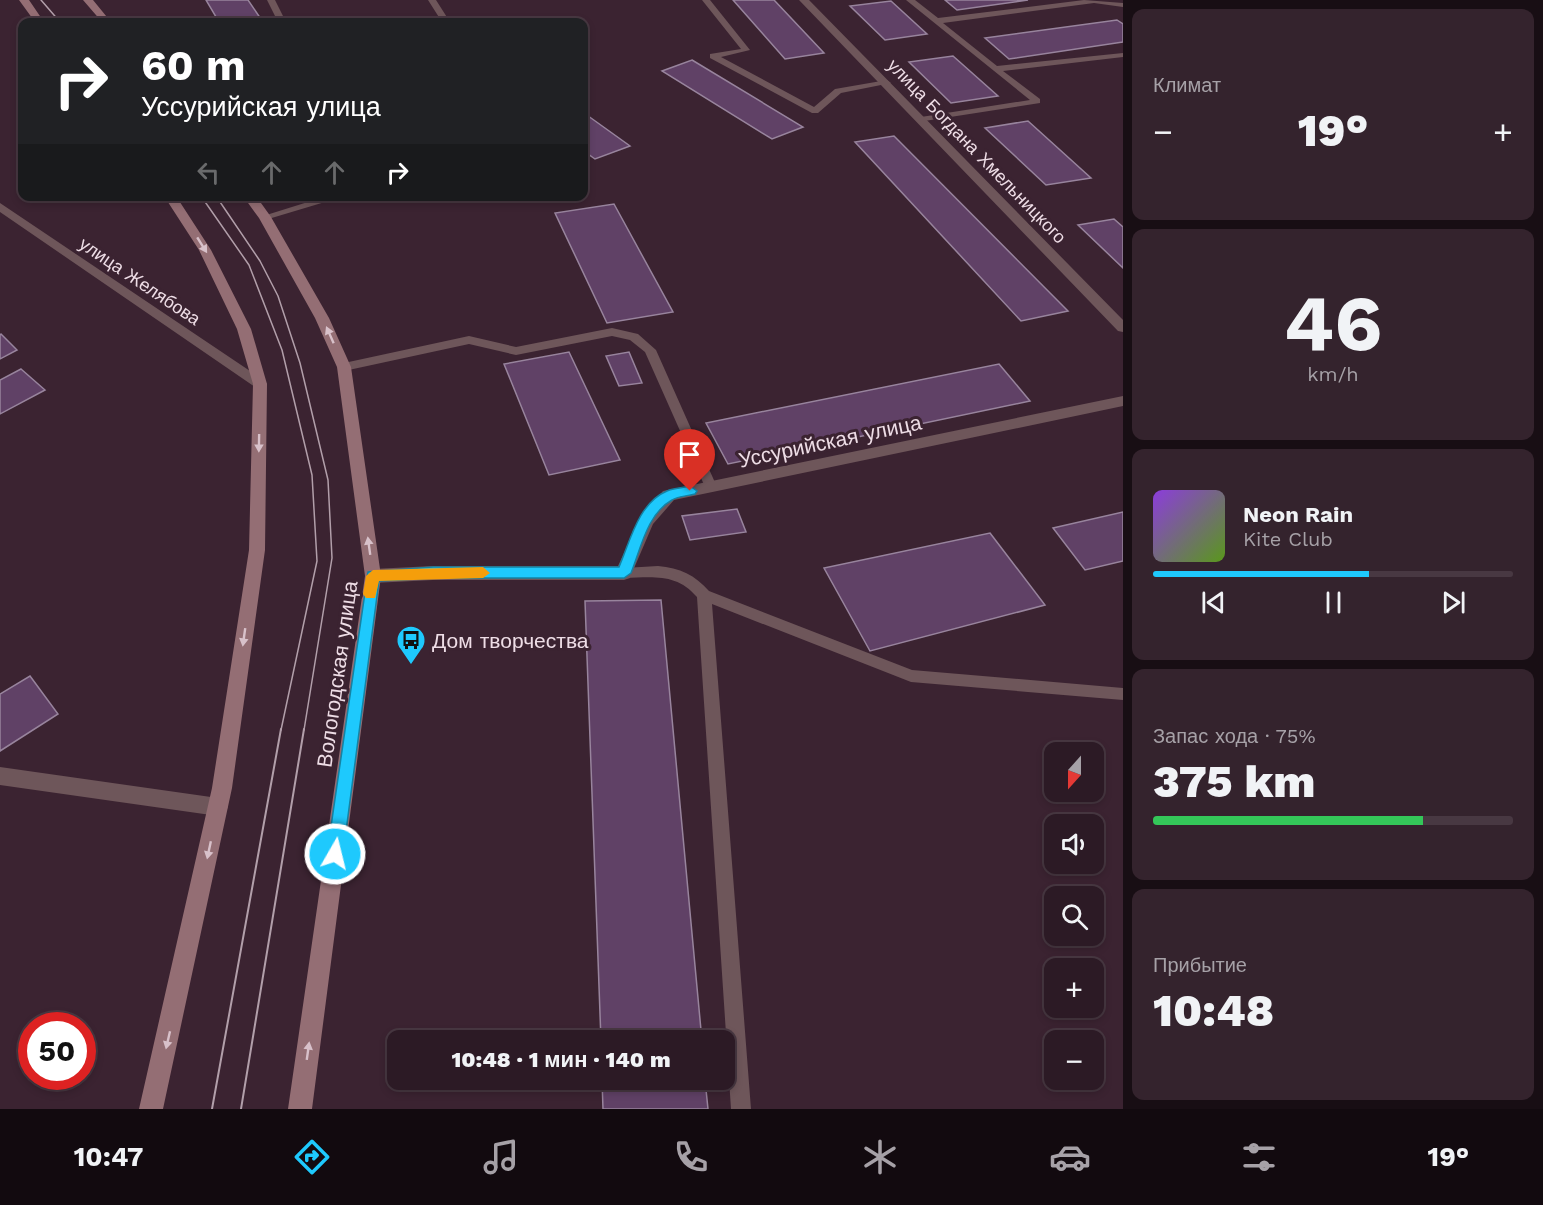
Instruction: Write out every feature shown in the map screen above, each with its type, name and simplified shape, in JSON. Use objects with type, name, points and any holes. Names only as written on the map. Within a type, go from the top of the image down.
[{"type":"main road","points":[[24,0],[37,18]]},
{"type":"main road","points":[[88,0],[104,18]]},
{"type":"main road","points":[[151,1109],[218,807],[257,550],[260,384],[244,329],[206,250],[173,201]]},
{"type":"main road","name":"Вологодская улица","points":[[253,201],[266,217],[322,318],[344,367],[373,576],[300,1109]]},
{"type":"street","name":"улица Богдана Хмельницкого","points":[[804,0],[887,82],[1123,328]]},
{"type":"street","name":"улица Желябова","points":[[0,207],[260,384]]},
{"type":"street","name":"Уссурийская улица","points":[[624,573],[645,519],[654,507],[669,495],[1123,401]]},
{"type":"street","points":[[373,576],[433,573],[624,573]]},
{"type":"street","points":[[0,776],[218,807]]},
{"type":"lane","points":[[271,0],[280,18]]},
{"type":"lane","points":[[432,0],[443,18]]},
{"type":"lane","points":[[706,0],[746,50],[713,56],[815,111],[838,91],[887,82]]},
{"type":"lane","points":[[910,0],[1037,101],[921,120]]},
{"type":"lane","points":[[936,21],[1094,1],[1123,5]]},
{"type":"lane","points":[[995,69],[1123,55]]},
{"type":"lane","points":[[266,217],[322,201]]},
{"type":"lane","points":[[344,367],[469,340],[516,351],[612,332],[634,337],[650,350],[711,487]]},
{"type":"lane","points":[[624,573],[677,573],[695,582],[704,595],[741,1109]]},
{"type":"lane","points":[[704,595],[911,676],[1123,694]]},
{"type":"building","points":[[206,0],[248,0],[260,18],[217,18]]},
{"type":"building","points":[[733,0],[774,0],[824,53],[785,59]]},
{"type":"building","points":[[945,0],[1028,0],[957,10]]},
{"type":"building","points":[[891,1],[927,34],[885,40],[850,6]]},
{"type":"building","points":[[1117,20],[1123,24],[1123,42],[1009,59],[985,38]]},
{"type":"building","points":[[953,56],[998,96],[951,103],[909,62]]},
{"type":"building","points":[[692,60],[803,127],[772,139],[662,71]]},
{"type":"building","points":[[588,116],[630,146],[595,159],[588,154]]},
{"type":"building","points":[[1028,121],[1091,178],[1046,185],[985,128]]},
{"type":"building","points":[[894,136],[1068,311],[1021,321],[855,142]]},
{"type":"building","points":[[614,204],[673,312],[607,323],[555,213]]},
{"type":"building","points":[[1114,219],[1123,227],[1123,268],[1078,225]]},
{"type":"building","points":[[0,335],[17,350],[0,359]]},
{"type":"building","points":[[569,352],[620,460],[549,475],[504,364]]},
{"type":"building","points":[[629,352],[642,383],[619,386],[606,356]]},
{"type":"building","points":[[999,364],[1030,401],[728,464],[706,423]]},
{"type":"building","points":[[21,369],[45,390],[0,414],[0,380]]},
{"type":"building","points":[[737,509],[746,532],[690,540],[682,516]]},
{"type":"building","points":[[1123,512],[1123,561],[1085,570],[1053,528]]},
{"type":"building","points":[[990,533],[1045,605],[870,651],[824,568]]},
{"type":"building","points":[[661,600],[701,1030],[601,1030],[585,601]]},
{"type":"building","points":[[30,676],[58,714],[0,751],[0,694]]},
{"type":"building","points":[[602,1090],[706,1090],[708,1109],[603,1109]]},
{"type":"tram line","points":[[41,0],[57,18]]},
{"type":"tram line","points":[[204,201],[249,265],[282,350],[312,475],[317,561],[281,730]]},
{"type":"tram line","points":[[219,201],[260,261],[278,296],[300,363],[328,480],[332,558],[304,730]]},
{"type":"tram line","points":[[212,1109],[281,729]]},
{"type":"tram line","points":[[241,1109],[304,729]]},
{"type":"slow traffic","points":[[371,594],[373,576],[483,573]]},
{"type":"place","name":"Дом творчества","points":[[411,666]]},
{"type":"route","points":[[335,854],[373,576],[433,573],[624,573],[645,519],[654,507],[669,495],[690,491]]}]
